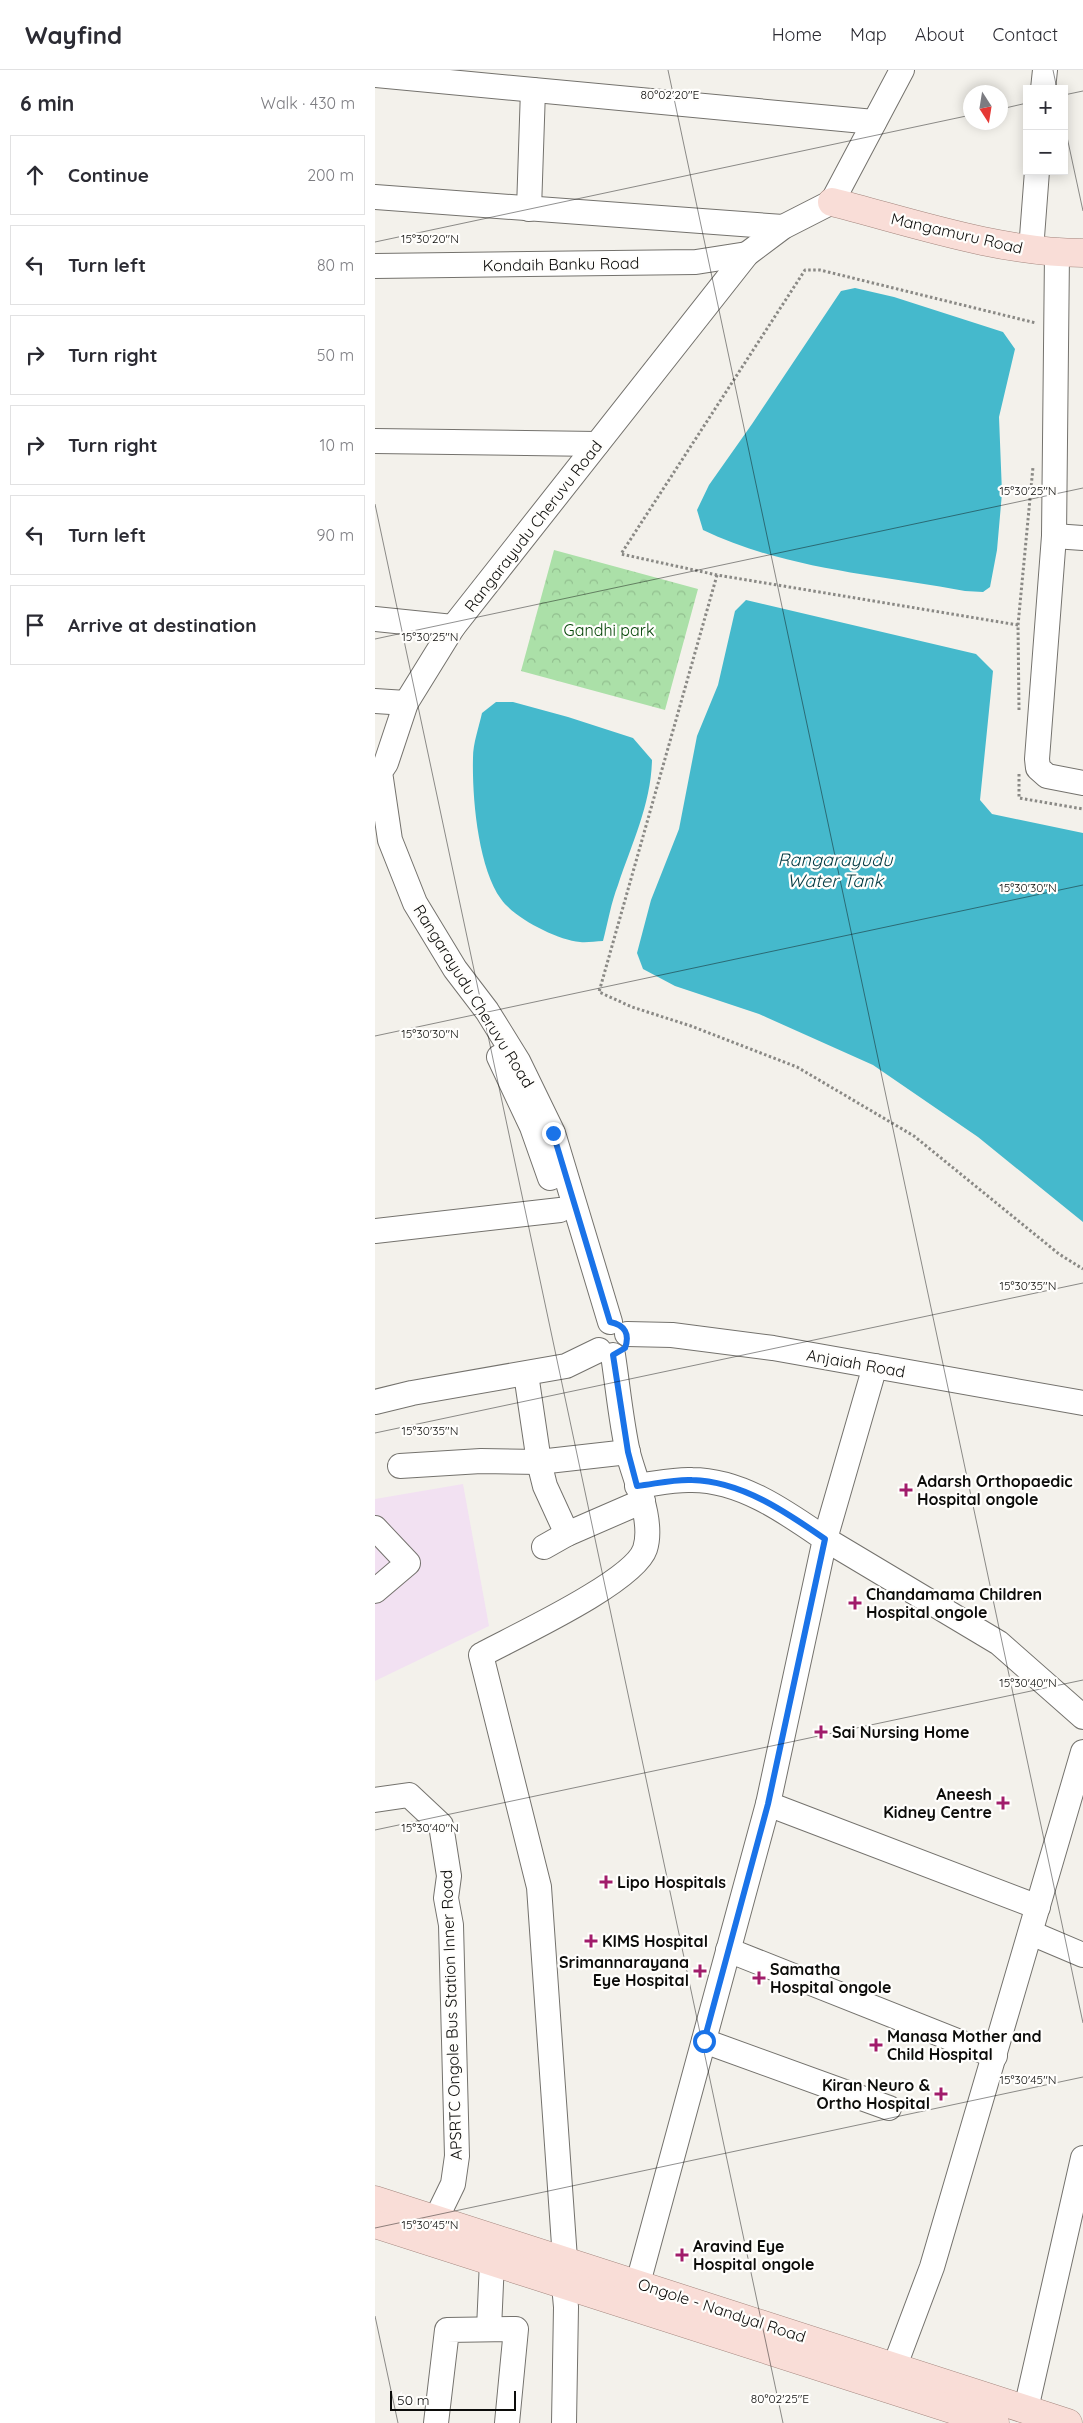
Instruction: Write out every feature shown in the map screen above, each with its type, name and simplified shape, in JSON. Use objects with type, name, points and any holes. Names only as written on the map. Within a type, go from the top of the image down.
[{"type":"main road","name":"Mangamuru Road","points":[[832,202],[993,244],[1031,250],[1070,253]]},
{"type":"main road","name":"Ongole - Nandyal Road","points":[[375,2200],[492,2261],[638,2283],[891,2377],[995,2423]]},
{"type":"main road","name":"Ongole - Nandyal Road","points":[[375,2224],[433,2230],[891,2377],[1026,2409],[1068,2423]]},
{"type":"street","points":[[832,202],[902,70]]},
{"type":"street","points":[[1043,85],[1045,70]]},
{"type":"street","points":[[375,75],[874,122]]},
{"type":"street","points":[[529,209],[533,90]]},
{"type":"street","points":[[1031,250],[1037,175]]},
{"type":"street","points":[[375,197],[783,228]]},
{"type":"street","name":"Rangarayudu Cheruvu Road","points":[[609,1338],[553,1133],[518,1061],[487,1011],[455,969],[415,903],[390,840],[377,773],[386,763],[406,703],[453,627],[747,254],[783,228],[832,202]]},
{"type":"street","points":[[1070,253],[1054,536],[1038,768],[1047,776],[1083,783]]},
{"type":"street","name":"Kondaih Banku Road","points":[[375,266],[697,262],[747,254]]},
{"type":"street","points":[[375,441],[597,444]]},
{"type":"street","points":[[1054,536],[1083,538]]},
{"type":"street","points":[[375,619],[453,627]]},
{"type":"street","points":[[375,701],[406,703]]},
{"type":"street","points":[[375,842],[403,902],[458,993],[498,1054],[532,1127],[560,1210],[609,1338],[628,1452],[640,1494],[646,1543],[645,1550],[632,1567],[601,1590],[481,1655],[539,1887],[565,2272],[564,2423]]},
{"type":"street","points":[[375,1231],[560,1210]]},
{"type":"street","name":"Anjaiah Road","points":[[609,1338],[681,1336],[773,1348],[1083,1403]]},
{"type":"street","points":[[375,1402],[412,1393],[565,1366],[609,1338]]},
{"type":"street","points":[[638,2283],[768,1804],[825,1539],[875,1366]]},
{"type":"street","points":[[526,1374],[539,1462],[545,1486],[567,1534]]},
{"type":"street","points":[[400,1466],[481,1461],[539,1462],[628,1452]]},
{"type":"street","points":[[544,1547],[640,1494],[692,1480],[732,1486],[769,1503],[825,1539],[999,1643],[1083,1716]]},
{"type":"street","points":[[375,1528],[408,1563],[375,1591]]},
{"type":"street","points":[[891,2377],[932,2267],[1083,1752]]},
{"type":"street","name":"APSRTC Ongole Bus Station Inner Road","points":[[375,1800],[409,1795],[441,1825],[449,1876],[446,1898],[451,1925],[457,2156],[453,2184],[433,2230]]},
{"type":"street","points":[[768,1804],[1038,1907]]},
{"type":"street","points":[[1031,1933],[1083,1954]]},
{"type":"street","points":[[729,1950],[995,2056]]},
{"type":"street","points":[[704,2041],[889,2108]]},
{"type":"street","points":[[1026,2409],[1075,2234],[1083,2158]]},
{"type":"street","points":[[489,2329],[492,2261]]},
{"type":"street","points":[[436,2423],[447,2330],[516,2329],[507,2423]]},
{"type":"path","points":[[1033,461],[1019,625],[717,575],[621,554],[805,270],[820,270],[1046,326]]},
{"type":"path","points":[[717,575],[599,992],[631,1007],[691,1026],[797,1067],[914,1136],[1059,1254],[1083,1270]]},
{"type":"shaded area","points":[[463,1484],[489,1626],[375,1681],[375,1499]]},
{"type":"green space","name":"Gandhi park","points":[[554,550],[698,589],[665,710],[521,671]]},
{"type":"water","points":[[855,288],[894,297],[1003,332],[1015,349],[999,417],[1002,493],[997,550],[990,587],[983,592],[965,591],[865,575],[799,562],[766,554],[703,530],[697,510],[709,485],[841,291]]},
{"type":"water","name":"Rangarayudu Water Tank","points":[[746,600],[976,654],[993,671],[980,800],[992,814],[1083,833],[1083,1222],[978,1137],[873,1065],[759,1014],[675,986],[643,969],[637,953],[651,900],[679,829],[697,736],[718,685],[735,611]]},
{"type":"water","points":[[496,702],[513,702],[633,738],[652,760],[651,776],[644,808],[613,899],[603,941],[583,942],[548,933],[507,906],[493,885],[478,831],[475,811],[473,752],[482,713]]},
{"type":"place","name":"Adarsh Orthopaedic Hospital ongole","points":[[906,1490]]},
{"type":"place","name":"Chandamama Children Hospital ongole","points":[[855,1603]]},
{"type":"place","name":"Sai Nursing Home","points":[[821,1732]]},
{"type":"place","name":"Aneesh Kidney Centre","points":[[1003,1803]]},
{"type":"place","name":"Lipo Hospitals","points":[[606,1882]]},
{"type":"place","name":"KIMS Hospital","points":[[591,1941]]},
{"type":"place","name":"Srimannarayana Eye Hospital","points":[[700,1971]]},
{"type":"place","name":"Samatha Hospital ongole","points":[[759,1978]]},
{"type":"place","name":"Manasa Mother and Child Hospital","points":[[876,2045]]},
{"type":"place","name":"Kiran Neuro & Ortho Hospital","points":[[941,2094]]},
{"type":"place","name":"Aravind Eye Hospital ongole","points":[[682,2255]]},
{"type":"route","points":[[553,1133],[596,1282],[610,1322],[617,1323],[624,1328],[627,1334],[625,1348],[620,1353],[613,1355],[628,1452],[637,1486],[692,1480],[732,1486],[796,1518],[825,1539],[768,1804],[704,2041]]}]
